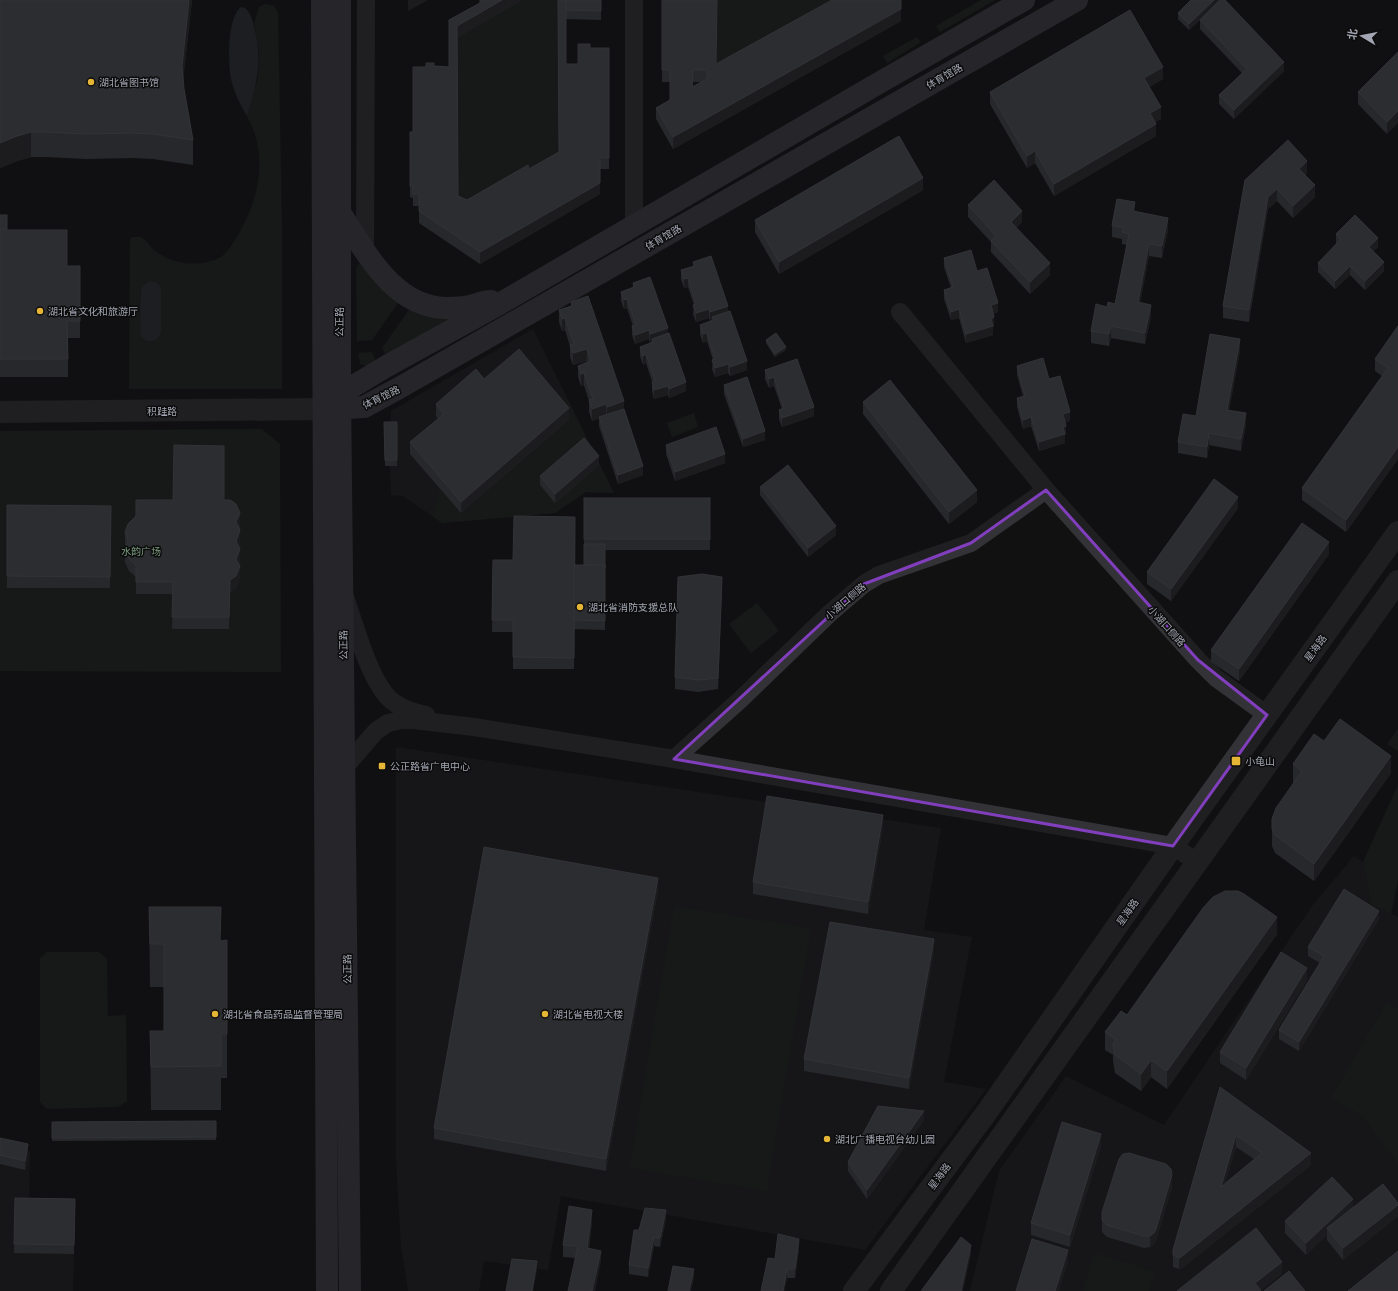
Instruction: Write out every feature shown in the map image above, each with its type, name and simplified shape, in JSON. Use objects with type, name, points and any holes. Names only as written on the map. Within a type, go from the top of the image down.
[{"type":"main road","name":"公正路","points":[[322,0],[334,404],[343,589],[350,1291]]},
{"type":"main road","name":"公正路","points":[[327,1291],[334,404],[339,211],[340,0]]},
{"type":"main road","points":[[334,404],[387,366],[504,301],[1024,0]]},
{"type":"main road","name":"体育馆路","points":[[334,404],[364,407],[399,388],[1077,0]]},
{"type":"main road","points":[[339,211],[377,268],[392,285],[409,298],[425,305],[459,308],[487,301],[504,301]]},
{"type":"street","points":[[365,250],[366,0]]},
{"type":"street","points":[[634,0],[634,226]]},
{"type":"street","name":"小湖口侧路","points":[[900,312],[1046,490],[1198,660],[1216,678],[1267,715]]},
{"type":"street","name":"积跬路","points":[[0,412],[334,404]]},
{"type":"street","name":"小湖口侧路","points":[[674,759],[740,700],[830,613],[864,584],[879,575],[971,543],[1046,490]]},
{"type":"street","name":"星海路","points":[[854,1291],[987,1112],[1173,846],[1398,532]]},
{"type":"street","points":[[890,1291],[1398,581]]},
{"type":"street","points":[[343,589],[372,672],[391,700],[412,711],[474,727]]},
{"type":"street","points":[[345,767],[376,731],[388,723],[414,720],[474,727],[674,759],[1173,846],[1197,862]]},
{"type":"highlighted area","points":[[1046,490],[1198,660],[1267,715],[1173,846],[674,759],[864,584],[971,543]]},
{"type":"shaded area","points":[[241,7],[247,10],[251,17],[257,39],[258,50],[258,72],[254,93],[247,116],[234,89],[229,63],[231,30],[236,13]]},
{"type":"shaded area","points":[[149,281],[157,283],[160,286],[161,291],[161,332],[154,341],[147,341],[141,336],[140,332],[141,291],[142,287]]},
{"type":"shaded area","points":[[533,329],[614,493],[586,492],[555,513],[442,523],[403,496],[391,495],[390,466],[385,466],[384,428],[390,428],[391,411]]},
{"type":"shaded area","points":[[396,747],[941,828],[924,930],[972,937],[944,1082],[986,1089],[865,1250],[561,1196],[548,1270],[484,1261],[479,1291],[408,1291],[401,1245],[396,1162]]},
{"type":"shaded area","points":[[1354,856],[1363,862],[1371,904],[1398,917],[1398,1291],[970,1291],[999,1171],[1066,1076],[1164,1125],[1312,906]]},
{"type":"shaded area","points":[[0,1142],[30,1151],[29,1208],[75,1208],[73,1291],[0,1291]]},
{"type":"green space","points":[[522,0],[558,0],[559,164],[458,208],[457,38]]},
{"type":"green space","points":[[717,0],[851,0],[716,76]]},
{"type":"green space","points":[[981,0],[995,0],[940,32],[936,26]]},
{"type":"green space","points":[[265,4],[274,6],[278,13],[282,225],[282,389],[129,389],[130,240],[132,237],[141,237],[158,253],[168,259],[195,264],[211,261],[221,257],[231,247],[249,213],[259,178],[259,154],[257,141],[247,116],[258,77],[259,52],[254,24],[259,7]]},
{"type":"green space","points":[[917,37],[921,42],[887,63],[883,56]]},
{"type":"green space","points":[[362,263],[400,300],[372,340],[357,341],[356,271],[357,266]]},
{"type":"green space","points":[[411,307],[452,319],[386,356],[382,348]]},
{"type":"green space","points":[[372,352],[376,362],[367,366],[360,364],[358,353]]},
{"type":"green space","points":[[567,398],[614,493],[586,492],[555,513],[442,523],[433,516],[440,489],[461,513],[569,421],[558,407]]},
{"type":"green space","points":[[694,413],[698,427],[672,437],[667,423]]},
{"type":"green space","name":"水韵广场","points":[[262,429],[280,444],[281,672],[0,671],[0,431]]},
{"type":"green space","points":[[757,603],[779,631],[751,653],[729,624]]},
{"type":"green space","points":[[1398,729],[1398,751],[1387,744]]},
{"type":"green space","points":[[1398,785],[1398,880],[1391,914],[1371,904],[1363,862]]},
{"type":"green space","points":[[674,906],[811,928],[767,1191],[630,1168]]},
{"type":"green space","points":[[47,952],[99,952],[107,959],[108,1016],[126,1015],[127,1101],[118,1107],[47,1109],[40,1102],[40,958]]},
{"type":"green space","points":[[1387,1002],[1398,1009],[1398,1164],[1363,1116],[1331,1098]]},
{"type":"green space","points":[[1094,1253],[1155,1271],[1149,1291],[1083,1291]]},
{"type":"building","name":"湖北省图书馆","points":[[0,0],[189,0],[182,66],[184,89],[193,140],[153,134],[133,133],[86,134],[31,132],[0,143]]},
{"type":"building","points":[[480,0],[502,0],[457,26],[458,196],[467,200],[528,165],[529,169],[559,152],[558,0],[566,0],[566,64],[578,64],[578,44],[590,44],[590,48],[609,48],[609,158],[600,157],[600,183],[480,252],[419,211],[419,194],[413,194],[413,186],[410,186],[410,132],[413,132],[413,67],[426,67],[426,63],[434,63],[434,66],[449,67],[449,20],[480,3]]},
{"type":"building","points":[[566,0],[601,0],[601,11],[566,10]]},
{"type":"building","points":[[662,0],[717,0],[716,64],[832,0],[901,0],[901,9],[673,137],[656,108],[670,100],[670,70],[662,70]],"holes":[[[693,70],[707,70],[707,79],[692,87]]]},
{"type":"building","points":[[1191,0],[1214,0],[1189,24],[1178,13]]},
{"type":"building","points":[[1220,0],[1225,0],[1284,62],[1234,110],[1219,95],[1247,69],[1200,20]]},
{"type":"building","points":[[1130,10],[1163,67],[1144,78],[1161,107],[1150,113],[1156,124],[1054,184],[1035,151],[1027,156],[990,92]]},
{"type":"building","points":[[1398,52],[1398,111],[1387,122],[1358,92]]},
{"type":"building","points":[[899,136],[923,178],[779,262],[755,220]]},
{"type":"building","points":[[1288,140],[1307,161],[1299,169],[1315,185],[1293,206],[1277,189],[1268,197],[1249,310],[1223,306],[1245,180]]},
{"type":"building","points":[[994,180],[1022,211],[1011,222],[1050,263],[1030,282],[991,241],[996,236],[968,205]]},
{"type":"building","points":[[1117,199],[1135,202],[1133,211],[1168,218],[1162,246],[1149,244],[1138,302],[1151,305],[1145,333],[1111,326],[1109,334],[1091,331],[1096,304],[1107,307],[1108,302],[1115,304],[1129,234],[1122,232],[1123,228],[1112,225]]},
{"type":"building","points":[[0,215],[7,215],[7,229],[0,229]]},
{"type":"building","points":[[1355,215],[1378,238],[1369,247],[1384,262],[1365,281],[1350,266],[1335,281],[1318,263],[1341,239],[1336,234]]},
{"type":"building","name":"湖北省文化和旅游厅","points":[[0,230],[67,230],[67,266],[80,266],[80,321],[67,321],[68,359],[0,359]]},
{"type":"building","points":[[971,250],[977,271],[987,268],[998,303],[991,305],[994,317],[991,319],[993,326],[966,334],[959,309],[951,312],[944,290],[953,287],[944,258]]},
{"type":"building","points":[[711,256],[728,306],[710,312],[709,309],[696,313],[693,305],[696,304],[688,278],[684,279],[681,270],[695,266],[693,262]]},
{"type":"building","points":[[650,277],[668,328],[650,334],[649,330],[635,335],[632,326],[636,325],[627,299],[624,300],[621,292],[634,287],[633,283]]},
{"type":"building","points":[[588,296],[624,401],[607,407],[606,404],[592,409],[589,400],[593,399],[584,373],[581,374],[578,366],[591,361],[587,349],[573,353],[570,345],[574,344],[565,318],[562,319],[559,310],[572,306],[571,302]]},
{"type":"building","points":[[730,311],[747,361],[730,367],[728,364],[715,368],[712,360],[715,359],[707,333],[703,334],[700,325],[714,320],[712,317]]},
{"type":"building","points":[[1398,326],[1398,447],[1346,520],[1302,488],[1388,368],[1375,359]]},
{"type":"building","points":[[669,333],[686,382],[669,389],[668,386],[654,390],[652,382],[655,380],[646,354],[643,356],[640,347],[653,342],[652,339]]},
{"type":"building","points":[[776,333],[786,347],[775,354],[766,340]]},
{"type":"building","points":[[1210,334],[1240,339],[1227,410],[1246,413],[1241,439],[1209,433],[1207,447],[1178,442],[1183,414],[1196,416]]},
{"type":"building","points":[[519,349],[569,408],[461,502],[410,442],[444,414],[436,404],[476,369],[484,379]]},
{"type":"building","points":[[1043,358],[1049,379],[1060,376],[1070,412],[1063,414],[1066,426],[1063,427],[1065,434],[1039,442],[1031,417],[1023,420],[1017,398],[1025,396],[1017,366]]},
{"type":"building","points":[[797,359],[814,407],[782,418],[779,410],[784,408],[774,377],[769,379],[765,370]]},
{"type":"building","points":[[747,377],[765,431],[743,439],[724,385]]},
{"type":"building","points":[[890,380],[977,490],[949,512],[863,402]]},
{"type":"building","points":[[624,409],[643,466],[618,475],[599,417]]},
{"type":"building","points":[[384,422],[397,422],[397,460],[385,460]]},
{"type":"building","points":[[716,427],[725,454],[675,472],[666,445]]},
{"type":"building","points":[[584,438],[599,456],[555,494],[540,476]]},
{"type":"building","points":[[174,445],[224,446],[224,500],[230,500],[236,504],[240,513],[236,522],[240,530],[236,541],[240,549],[236,559],[240,566],[236,576],[230,580],[229,617],[172,617],[173,582],[136,582],[136,565],[129,559],[125,550],[128,541],[125,532],[128,524],[136,516],[136,500],[173,500]]},
{"type":"building","points":[[788,465],[836,526],[808,548],[760,487]]},
{"type":"building","points":[[1214,479],[1238,497],[1171,589],[1147,572]]},
{"type":"building","points":[[584,498],[710,498],[710,539],[584,539]]},
{"type":"building","points":[[7,505],[111,506],[110,577],[7,576]]},
{"type":"building","points":[[514,516],[575,517],[574,658],[513,657],[513,620],[492,620],[493,560],[513,560]]},
{"type":"building","points":[[1302,523],[1329,542],[1239,669],[1211,650]]},
{"type":"building","points":[[584,544],[605,544],[605,565],[584,565]]},
{"type":"building","points":[[574,565],[605,565],[605,621],[574,620]]},
{"type":"building","points":[[702,574],[722,577],[718,678],[698,680],[675,677],[678,577]]},
{"type":"building","points":[[1340,719],[1391,756],[1314,864],[1275,835],[1272,829],[1272,819],[1276,808],[1302,771],[1293,764],[1314,734],[1324,741]]},
{"type":"building","points":[[767,796],[883,815],[868,902],[753,882]]},
{"type":"building","name":"湖北省电视大楼","points":[[484,847],[658,878],[606,1159],[434,1128]]},
{"type":"building","points":[[1344,889],[1379,911],[1299,1042],[1279,1030],[1324,956],[1308,947]]},
{"type":"building","points":[[1225,891],[1238,891],[1244,894],[1277,917],[1167,1071],[1151,1060],[1141,1074],[1115,1055],[1113,1044],[1116,1040],[1105,1032],[1121,1011],[1127,1015],[1203,908],[1213,897]]},
{"type":"building","points":[[149,907],[221,907],[220,941],[227,940],[227,1034],[221,1034],[221,1066],[151,1067],[150,1031],[164,1031],[164,944],[150,944]]},
{"type":"building","points":[[830,922],[934,939],[909,1078],[804,1059]]},
{"type":"building","points":[[1281,952],[1307,968],[1246,1068],[1220,1052]]},
{"type":"building","points":[[1220,1087],[1311,1153],[1181,1257],[1179,1258],[1173,1255],[1173,1250]],"holes":[[[1236,1135],[1262,1153],[1221,1187]]]},
{"type":"building","points":[[878,1106],[924,1111],[867,1190],[848,1162]]},
{"type":"building","points":[[216,1121],[216,1137],[52,1138],[52,1122]]},
{"type":"building","points":[[1062,1122],[1101,1134],[1070,1235],[1031,1223]]},
{"type":"building","points":[[0,1138],[28,1144],[25,1161],[0,1155]]},
{"type":"building","points":[[1129,1153],[1166,1164],[1171,1169],[1172,1175],[1156,1229],[1150,1236],[1144,1236],[1107,1225],[1102,1220],[1102,1212],[1119,1159],[1123,1154]]},
{"type":"building","points":[[1332,1177],[1353,1199],[1306,1243],[1285,1221]]},
{"type":"building","points":[[1383,1184],[1398,1205],[1343,1248],[1327,1228]]},
{"type":"building","points":[[15,1198],[75,1199],[74,1245],[14,1244]]},
{"type":"building","points":[[569,1206],[592,1210],[587,1248],[601,1251],[592,1291],[568,1291],[578,1246],[563,1245]]},
{"type":"building","points":[[645,1208],[666,1210],[660,1238],[654,1237],[648,1268],[629,1265],[634,1230],[639,1230]]},
{"type":"building","points":[[1256,1228],[1282,1262],[1255,1283],[1261,1291],[1177,1291]]},
{"type":"building","points":[[778,1234],[799,1239],[795,1269],[787,1269],[783,1291],[761,1291],[768,1258],[775,1259]]},
{"type":"building","points":[[961,1237],[971,1245],[961,1291],[921,1291]]},
{"type":"building","points":[[1032,1239],[1068,1250],[1055,1291],[1016,1291]]},
{"type":"building","points":[[1398,1251],[1398,1291],[1348,1291]]},
{"type":"building","points":[[512,1259],[537,1261],[532,1291],[506,1291]]},
{"type":"building","points":[[673,1266],[694,1269],[689,1291],[668,1291]]},
{"type":"building","points":[[1289,1271],[1305,1291],[1264,1291]]},
{"type":"place","name":"湖北省图书馆","points":[[91,82]]},
{"type":"place","name":"湖北省文化和旅游厅","points":[[40,311]]},
{"type":"place","name":"湖北省消防支援总队","points":[[580,607]]},
{"type":"place","name":"小龟山","points":[[1236,761]]},
{"type":"place","name":"公正路省广电中心","points":[[382,766]]},
{"type":"place","name":"湖北省食品药品监督管理局","points":[[215,1014]]},
{"type":"place","name":"湖北省电视大楼","points":[[545,1014]]},
{"type":"place","name":"湖北广播电视台幼儿园","points":[[827,1139]]}]
